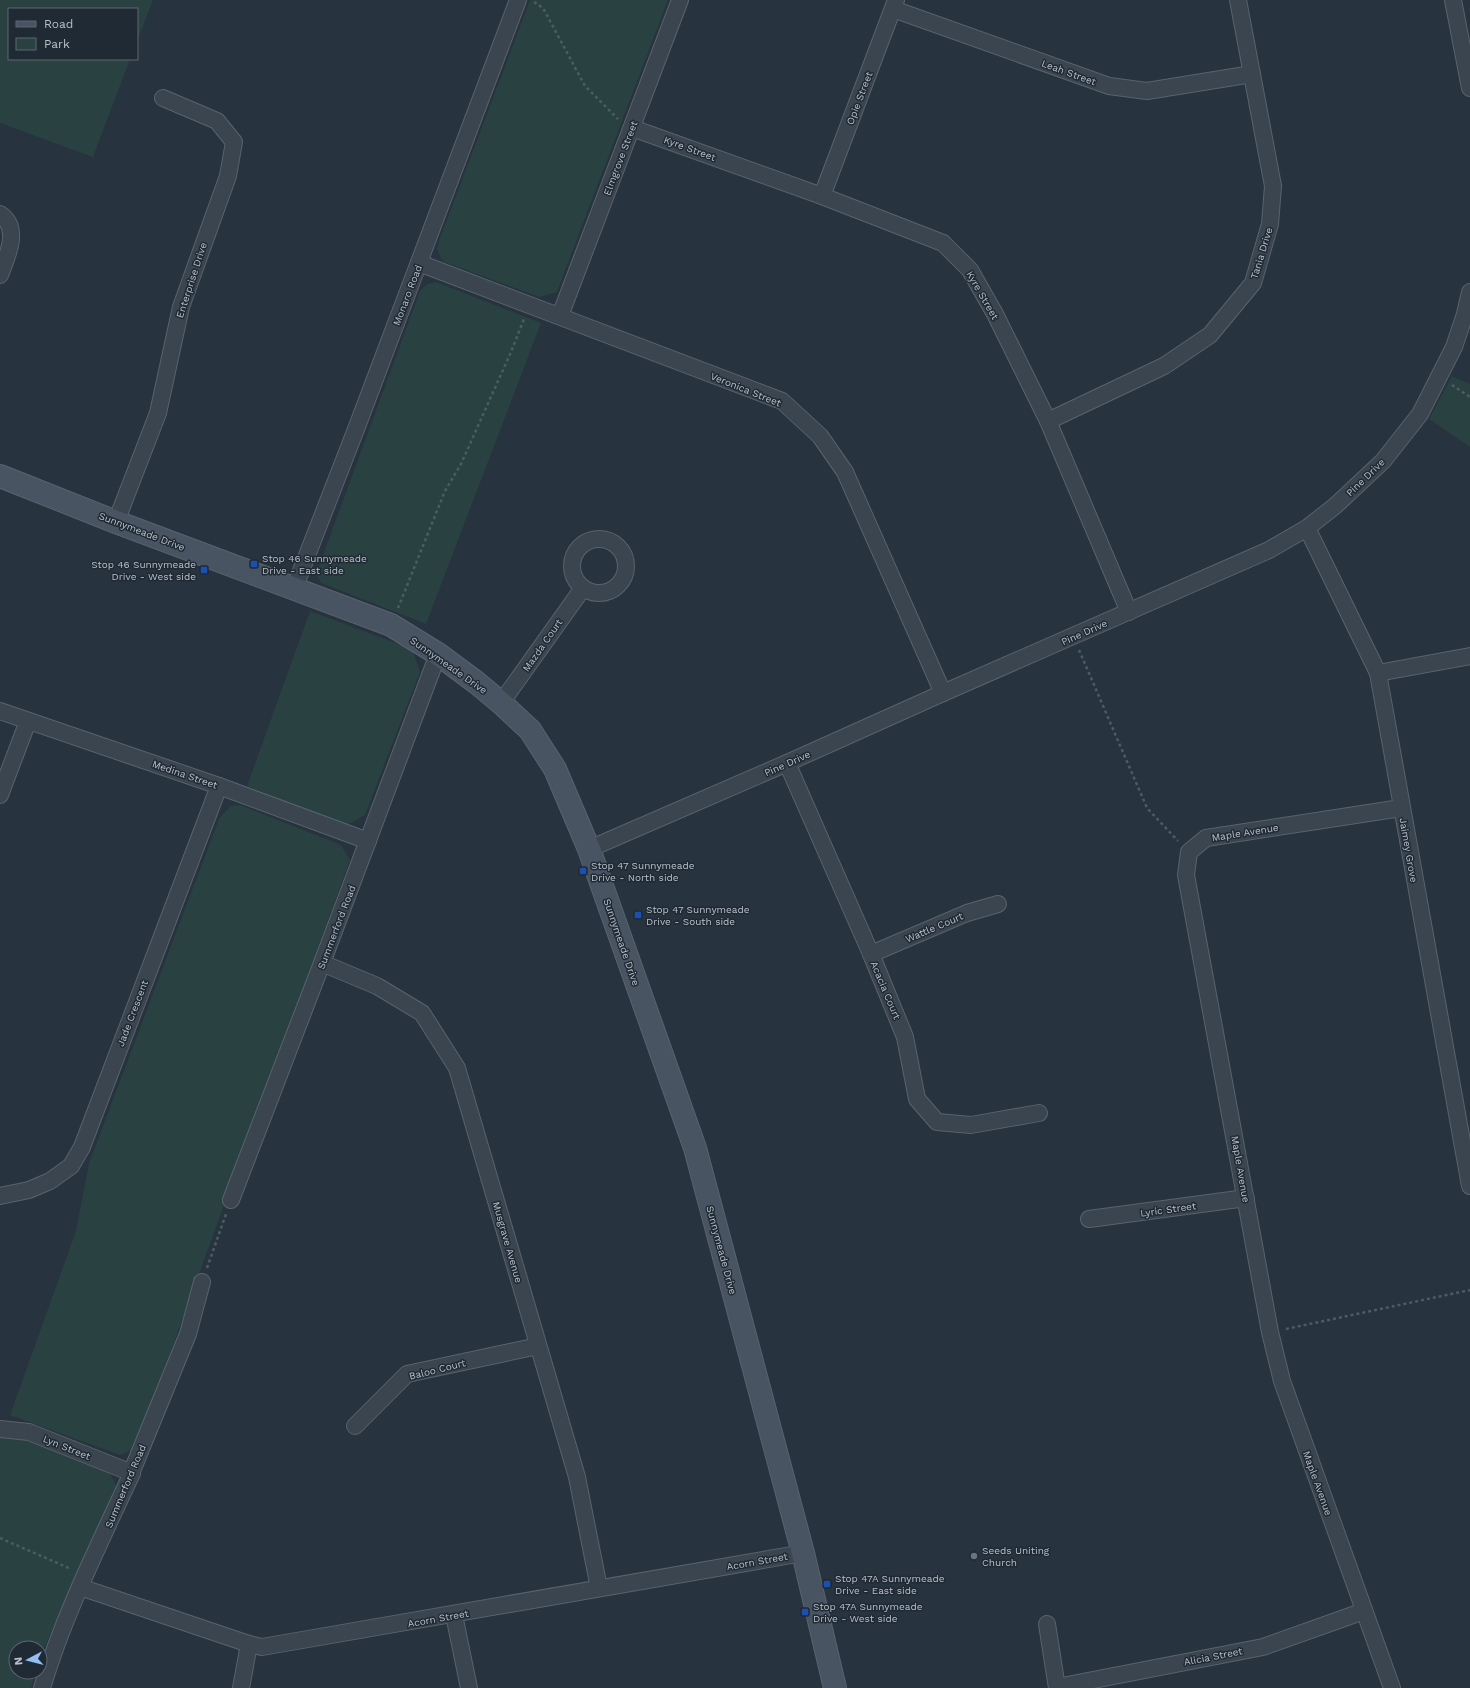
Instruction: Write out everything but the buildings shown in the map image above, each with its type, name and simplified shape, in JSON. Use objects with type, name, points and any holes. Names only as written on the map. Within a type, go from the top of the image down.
[{"type":"street","name":"Monaro Road","points":[[294,589],[520,0]]},
{"type":"street","name":"Elmgrove Street","points":[[560,316],[680,0]]},
{"type":"street","name":"Tania Drive","points":[[1048,421],[1164,366],[1210,335],[1253,283],[1270,224],[1273,186],[1238,0]]},
{"type":"street","points":[[1453,0],[1470,88]]},
{"type":"street","name":"Leah Street","points":[[895,5],[1108,86],[1147,92],[1252,74]]},
{"type":"street","name":"Opie Street","points":[[822,196],[895,5]]},
{"type":"street","name":"Enterprise Drive","points":[[116,522],[158,413],[181,307],[228,176],[234,142],[218,121],[163,98]]},
{"type":"street","name":"Kyre Street","points":[[632,128],[822,196],[943,244],[970,270],[995,314],[1048,421],[1129,612]]},
{"type":"street","points":[[0,214],[4,216],[11,228],[11,240],[0,274]]},
{"type":"street","name":"Veronica Street","points":[[419,263],[782,402],[820,436],[845,472],[944,693]]},
{"type":"street","name":"Pine Drive","points":[[589,849],[787,764],[1269,550],[1307,528],[1335,506],[1383,461],[1420,414],[1454,347],[1468,315],[1470,292]]},
{"type":"street","name":"Sunnymeade Drive","points":[[0,476],[116,522],[391,625],[438,654],[501,703],[530,730],[555,769],[589,849],[695,1148],[803,1554],[835,1688]]},
{"type":"street","name":"Jaimey Grove","points":[[1307,528],[1378,673],[1470,1186]]},
{"type":"street","name":"Mazda Court","points":[[501,703],[583,588]]},
{"type":"street","name":"Summerford Road","points":[[231,1200],[438,654]]},
{"type":"street","points":[[1378,673],[1470,656]]},
{"type":"street","name":"Medina Street","points":[[0,711],[219,786],[368,841]]},
{"type":"street","points":[[0,795],[28,721]]},
{"type":"street","name":"Acacia Court","points":[[787,764],[871,954],[905,1037],[917,1099],[937,1122],[971,1125],[1039,1113]]},
{"type":"street","name":"Jade Crescent","points":[[0,1196],[29,1190],[50,1181],[71,1166],[82,1147],[219,786]]},
{"type":"street","name":"Maple Avenue","points":[[1392,1688],[1282,1381],[1270,1332],[1186,875],[1189,852],[1206,838],[1401,808]]},
{"type":"street","name":"Wattle Court","points":[[871,954],[967,913],[998,904]]},
{"type":"street","name":"Musgrave Avenue","points":[[322,963],[377,986],[422,1013],[456,1068],[577,1477],[598,1588]]},
{"type":"street","name":"Lyric Street","points":[[1089,1219],[1246,1198]]},
{"type":"street","name":"Summerford Road","points":[[42,1688],[48,1667],[83,1581],[132,1473],[188,1334],[202,1282]]},
{"type":"street","name":"Baloo Court","points":[[355,1426],[407,1374],[538,1346]]},
{"type":"street","name":"Lyn Street","points":[[0,1429],[29,1432],[132,1473]]},
{"type":"street","name":"Acorn Street","points":[[83,1581],[249,1644],[262,1647],[454,1616],[598,1588],[803,1554]]},
{"type":"street","name":"Alicia Street","points":[[1057,1687],[1263,1647],[1364,1611]]},
{"type":"street","points":[[454,1616],[468,1688]]},
{"type":"street","points":[[1047,1624],[1057,1687]]},
{"type":"street","points":[[241,1688],[249,1644]]},
{"type":"path","points":[[520,0],[544,8],[585,86],[616,118],[632,128]]},
{"type":"path","points":[[391,625],[445,491],[461,464],[511,352],[529,304]]},
{"type":"path","points":[[1438,378],[1470,397]]},
{"type":"path","points":[[1074,637],[1147,808],[1189,852]]},
{"type":"path","points":[[202,1282],[231,1200]]},
{"type":"path","points":[[1270,1332],[1470,1290]]},
{"type":"path","points":[[0,1538],[83,1581]]},
{"type":"green space","points":[[0,0],[153,0],[138,38],[138,8],[8,8],[8,60],[130,60],[93,157],[0,123]]},
{"type":"green space","points":[[530,0],[668,0],[557,292],[539,297],[442,261],[437,249]]},
{"type":"green space","points":[[436,282],[541,323],[426,624],[321,583],[316,574],[420,291],[427,284]]},
{"type":"green space","points":[[1452,376],[1470,384],[1470,447],[1429,419]]},
{"type":"green space","points":[[310,611],[412,649],[420,672],[365,815],[345,826],[247,786]]},
{"type":"green space","points":[[240,805],[341,845],[350,860],[135,1449],[120,1455],[10,1415],[76,1231],[89,1163],[219,819],[230,806]]},
{"type":"green space","points":[[0,1438],[25,1439],[108,1469],[116,1486],[48,1640],[8,1640],[8,1680],[33,1680],[31,1688],[0,1688]]},
{"type":"place","name":"Stop 46 Sunnymeade Drive - East side","points":[[254,564]]},
{"type":"place","name":"Stop 46 Sunnymeade Drive - West side","points":[[204,570]]},
{"type":"place","name":"Stop 47 Sunnymeade Drive - North side","points":[[583,871]]},
{"type":"place","name":"Stop 47 Sunnymeade Drive - South side","points":[[638,915]]},
{"type":"place","name":"Seeds Uniting Church","points":[[974,1556]]},
{"type":"place","name":"Stop 47A Sunnymeade Drive - East side","points":[[827,1584]]},
{"type":"place","name":"Stop 47A Sunnymeade Drive - West side","points":[[805,1612]]}]
